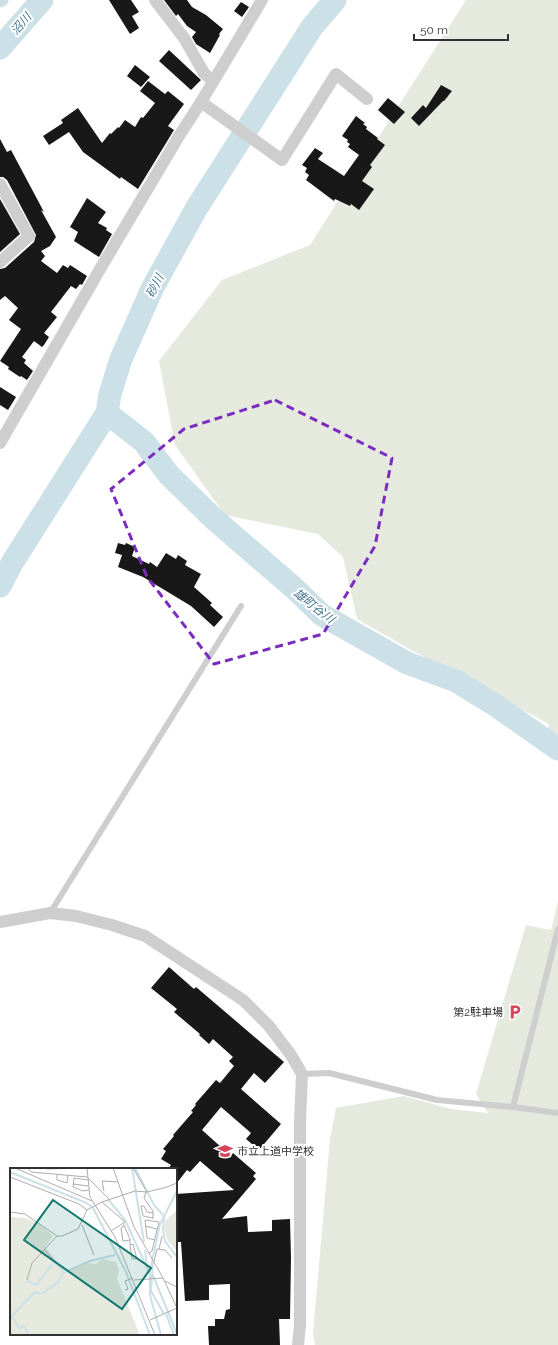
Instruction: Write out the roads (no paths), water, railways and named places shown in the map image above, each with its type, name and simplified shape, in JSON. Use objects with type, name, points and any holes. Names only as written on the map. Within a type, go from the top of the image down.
[{"type":"street","points":[[155,0],[184,38],[204,73],[213,81]]},
{"type":"street","points":[[0,443],[175,142],[201,102],[262,0]]},
{"type":"street","points":[[201,102],[282,160],[336,74],[367,99]]},
{"type":"street","points":[[0,184],[29,236],[0,262]]},
{"type":"street","points":[[0,922],[50,913],[76,916],[112,925],[145,936],[243,1000],[269,1026],[291,1055],[302,1074],[300,1122],[300,1325],[298,1345]]},
{"type":"lane","points":[[50,913],[241,606]]},
{"type":"lane","points":[[513,1107],[558,929]]},
{"type":"lane","points":[[302,1074],[329,1073],[437,1100],[558,1112]]},
{"type":"waterway","name":"沼川","points":[[0,48],[42,0]]},
{"type":"waterway","name":"砂川","points":[[0,586],[12,563],[107,413],[110,394],[121,359],[152,289],[196,209],[312,27],[335,0]]},
{"type":"waterway","name":"雄町谷川","points":[[107,413],[144,442],[169,475],[214,519],[294,588],[322,615],[407,663],[456,681],[495,705],[558,749]]},
{"type":"place","name":"第2駐車場","points":[[515,1012]]},
{"type":"place","name":"市立上道中学校","points":[[225,1151]]}]
